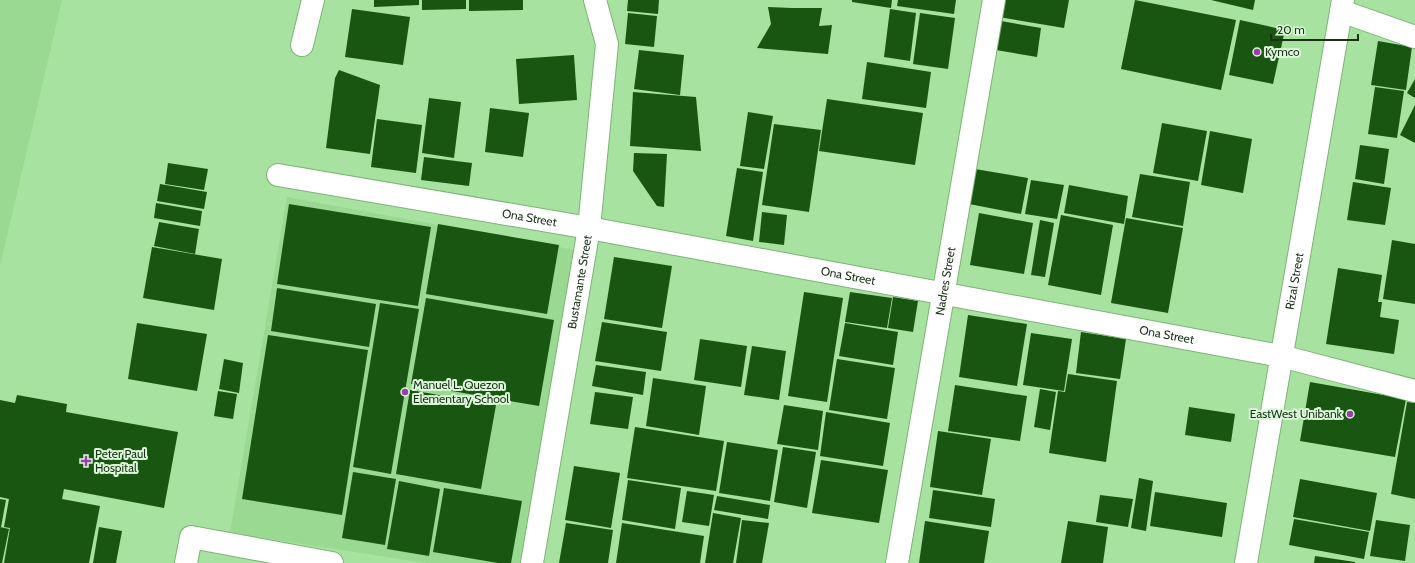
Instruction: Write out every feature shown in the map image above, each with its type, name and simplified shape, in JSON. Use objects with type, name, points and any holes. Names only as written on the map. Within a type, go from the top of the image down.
[{"type":"street","points":[[302,45],[313,0]]},
{"type":"street","name":"Bustamante Street","points":[[532,563],[589,228],[607,44],[595,0]]},
{"type":"street","name":"Nadres Street","points":[[897,563],[994,0]]},
{"type":"street","points":[[1342,5],[1415,37]]},
{"type":"street","name":"Rizal Street","points":[[1246,563],[1342,5]]},
{"type":"street","name":"Ona Street","points":[[278,175],[589,228],[943,292],[1281,356],[1415,391]]},
{"type":"street","points":[[186,563],[191,537],[332,563]]},
{"type":"shaded area","points":[[0,0],[62,0],[0,266]]},
{"type":"shaded area","name":"Manuel L. Quezon Elementary School","points":[[287,197],[585,252],[520,563],[427,563],[230,533]]},
{"type":"building","points":[[374,0],[419,0],[419,5],[374,7]]},
{"type":"building","points":[[422,0],[466,0],[466,9],[422,10]]},
{"type":"building","points":[[469,0],[523,0],[523,10],[469,11]]},
{"type":"building","points":[[628,0],[659,0],[658,14],[627,11]]},
{"type":"building","points":[[852,0],[892,0],[891,8],[852,2]]},
{"type":"building","points":[[898,0],[956,0],[954,14],[897,6]]},
{"type":"building","points":[[1002,0],[1069,0],[1064,28],[999,17]]},
{"type":"building","points":[[1135,0],[1236,20],[1221,90],[1121,69]]},
{"type":"building","points":[[1211,0],[1255,0],[1253,10]]},
{"type":"building","points":[[768,7],[822,8],[819,26],[832,25],[828,54],[757,48],[771,24]]},
{"type":"building","points":[[352,9],[410,17],[403,65],[345,57]]},
{"type":"building","points":[[890,9],[916,13],[910,61],[884,57]]},
{"type":"building","points":[[628,13],[657,16],[654,47],[625,44]]},
{"type":"building","points":[[920,13],[955,18],[948,69],[913,64]]},
{"type":"building","name":"Kymco","points":[[1240,20],[1285,30],[1273,84],[1229,75]]},
{"type":"building","points":[[1001,21],[1041,28],[1037,57],[996,50]]},
{"type":"building","points":[[1378,41],[1412,47],[1406,90],[1371,85]]},
{"type":"building","points":[[639,50],[684,55],[680,95],[634,89]]},
{"type":"building","points":[[574,55],[577,100],[519,104],[516,59]]},
{"type":"building","points":[[867,62],[931,72],[926,108],[862,99]]},
{"type":"building","points":[[339,70],[380,85],[370,154],[326,148],[335,78]]},
{"type":"building","points":[[1415,79],[1415,98],[1407,93]]},
{"type":"building","points":[[1375,87],[1404,91],[1397,138],[1368,134]]},
{"type":"building","points":[[633,92],[696,97],[701,151],[630,146]]},
{"type":"building","points":[[429,98],[461,102],[454,158],[422,153]]},
{"type":"building","points":[[827,99],[923,113],[915,165],[819,151]]},
{"type":"building","points":[[1415,105],[1415,143],[1400,135]]},
{"type":"building","points":[[490,108],[529,113],[523,157],[485,152]]},
{"type":"building","points":[[748,112],[773,116],[764,169],[740,166]]},
{"type":"building","points":[[377,119],[422,125],[416,173],[371,167]]},
{"type":"building","points":[[1162,123],[1207,131],[1198,181],[1153,173]]},
{"type":"building","points":[[774,124],[821,130],[809,212],[762,205]]},
{"type":"building","points":[[1210,131],[1252,139],[1243,193],[1201,185]]},
{"type":"building","points":[[1360,145],[1389,149],[1384,184],[1355,179]]},
{"type":"building","points":[[634,153],[667,154],[664,207],[657,206],[633,171]]},
{"type":"building","points":[[424,157],[472,163],[469,186],[421,180]]},
{"type":"building","points":[[168,163],[208,169],[204,190],[165,184]]},
{"type":"building","points":[[737,168],[763,172],[753,241],[726,236]]},
{"type":"building","points":[[975,169],[1028,178],[1021,214],[969,204]]},
{"type":"building","points":[[1140,174],[1190,182],[1183,226],[1132,217]]},
{"type":"building","points":[[1031,180],[1064,185],[1057,219],[1025,214]]},
{"type":"building","points":[[1353,182],[1391,188],[1385,225],[1347,220]]},
{"type":"building","points":[[160,184],[207,192],[204,209],[157,201]]},
{"type":"building","points":[[1069,185],[1128,196],[1124,224],[1064,213]]},
{"type":"building","points":[[156,203],[202,211],[200,226],[154,218]]},
{"type":"building","points":[[289,204],[431,227],[418,306],[277,284]]},
{"type":"building","points":[[762,212],[787,215],[784,245],[759,242]]},
{"type":"building","points":[[979,213],[1033,223],[1024,274],[970,265]]},
{"type":"building","points":[[1061,215],[1113,225],[1101,295],[1048,285]]},
{"type":"building","points":[[1126,218],[1183,228],[1168,313],[1111,303]]},
{"type":"building","points":[[1040,220],[1054,223],[1045,277],[1031,275]]},
{"type":"building","points":[[159,222],[199,229],[195,254],[154,246]]},
{"type":"building","points":[[438,224],[559,245],[547,314],[426,294]]},
{"type":"building","points":[[1392,240],[1415,244],[1415,304],[1383,299]]},
{"type":"building","points":[[152,247],[222,259],[214,310],[143,298]]},
{"type":"building","points":[[614,257],[672,266],[662,328],[604,319]]},
{"type":"building","points":[[1338,268],[1382,275],[1378,302],[1382,302],[1380,317],[1399,320],[1394,354],[1326,344]]},
{"type":"building","points":[[277,288],[376,304],[369,347],[271,331]]},
{"type":"building","points":[[804,292],[843,298],[827,402],[788,396]]},
{"type":"building","points":[[850,292],[892,298],[887,328],[845,322]]},
{"type":"building","points":[[893,297],[918,301],[913,332],[888,328]]},
{"type":"building","points":[[426,298],[554,320],[539,406],[411,384]]},
{"type":"building","points":[[380,303],[419,309],[391,474],[353,467]]},
{"type":"building","points":[[968,315],[1027,324],[1017,386],[959,377]]},
{"type":"building","points":[[602,322],[667,332],[661,371],[595,361]]},
{"type":"building","points":[[137,323],[207,334],[197,391],[128,379]]},
{"type":"building","points":[[845,323],[898,332],[893,365],[839,356]]},
{"type":"building","points":[[1081,332],[1126,339],[1120,379],[1076,373]]},
{"type":"building","points":[[1031,333],[1072,339],[1064,391],[1023,385]]},
{"type":"building","points":[[268,335],[368,350],[342,515],[242,499]]},
{"type":"building","points":[[700,339],[747,346],[741,387],[694,380]]},
{"type":"building","points":[[752,346],[786,351],[779,400],[744,395]]},
{"type":"building","points":[[224,359],[243,363],[239,393],[219,389]]},
{"type":"building","points":[[837,359],[895,368],[887,419],[829,410]]},
{"type":"building","points":[[596,365],[646,372],[643,395],[592,386]]},
{"type":"building","points":[[1068,374],[1117,381],[1106,462],[1049,453],[1058,391],[1065,392]]},
{"type":"building","points":[[653,378],[706,386],[699,435],[646,426]]},
{"type":"building","points":[[1310,382],[1406,399],[1395,457],[1300,441]]},
{"type":"building","points":[[955,385],[1027,396],[1020,441],[948,431]]},
{"type":"building","points":[[1040,389],[1056,392],[1050,430],[1034,427]]},
{"type":"building","points":[[410,390],[496,405],[481,489],[396,474]]},
{"type":"building","points":[[218,391],[237,394],[233,419],[214,416]]},
{"type":"building","points":[[595,392],[633,397],[628,429],[590,424]]},
{"type":"building","name":"Peter Paul Hospital","points":[[17,395],[67,404],[66,412],[178,432],[164,508],[64,489],[62,499],[100,506],[89,563],[4,563],[10,528],[4,527],[9,499],[0,497],[0,400],[15,403]]},
{"type":"building","points":[[1407,402],[1415,403],[1415,499],[1391,494]]},
{"type":"building","points":[[784,405],[823,411],[818,450],[777,444]]},
{"type":"building","points":[[1189,407],[1235,414],[1231,442],[1185,435]]},
{"type":"building","points":[[826,412],[890,423],[883,466],[820,456]]},
{"type":"building","points":[[635,427],[724,441],[716,491],[627,478]]},
{"type":"building","points":[[938,431],[991,439],[982,495],[930,487]]},
{"type":"building","points":[[727,442],[778,450],[770,501],[719,493]]},
{"type":"building","points":[[783,447],[816,452],[807,508],[774,502]]},
{"type":"building","points":[[821,460],[888,470],[879,523],[812,513]]},
{"type":"building","points":[[574,466],[620,473],[611,528],[565,520]]},
{"type":"building","points":[[353,472],[396,479],[385,545],[342,538]]},
{"type":"building","points":[[1139,478],[1153,481],[1146,531],[1131,528]]},
{"type":"building","points":[[1300,479],[1377,493],[1370,531],[1293,517]]},
{"type":"building","points":[[628,480],[681,488],[675,529],[622,520]]},
{"type":"building","points":[[399,481],[440,489],[429,556],[387,549]]},
{"type":"building","points":[[444,488],[522,501],[511,563],[498,563],[433,552]]},
{"type":"building","points":[[933,490],[995,499],[991,527],[929,518]]},
{"type":"building","points":[[687,491],[714,495],[709,526],[682,522]]},
{"type":"building","points":[[1155,492],[1227,503],[1222,537],[1150,526]]},
{"type":"building","points":[[1100,495],[1133,499],[1128,527],[1096,522]]},
{"type":"building","points":[[717,496],[770,505],[768,519],[714,510]]},
{"type":"building","points":[[0,499],[6,500],[1,527],[0,527]]},
{"type":"building","points":[[713,513],[741,518],[733,563],[705,563]]},
{"type":"building","points":[[1294,519],[1369,532],[1364,559],[1289,545]]},
{"type":"building","points":[[742,520],[769,523],[762,563],[736,563]]},
{"type":"building","points":[[1376,520],[1410,525],[1405,561],[1370,556]]},
{"type":"building","points":[[925,521],[989,531],[984,563],[919,563]]},
{"type":"building","points":[[1068,521],[1108,527],[1103,563],[1061,563]]},
{"type":"building","points":[[566,523],[613,530],[608,563],[559,563]]},
{"type":"building","points":[[622,523],[704,536],[700,563],[616,563]]},
{"type":"building","points":[[0,527],[9,529],[2,563],[0,563]]},
{"type":"building","points":[[99,527],[122,531],[116,563],[93,563]]},
{"type":"building","points":[[1315,556],[1355,562],[1355,563],[1314,563]]},
{"type":"place","name":"Kymco","points":[[1257,52]]},
{"type":"place","name":"Manuel L. Quezon Elementary School","points":[[405,392]]},
{"type":"place","name":"EastWest Unibank","points":[[1350,414]]},
{"type":"place","name":"Peter Paul Hospital","points":[[86,461]]}]
